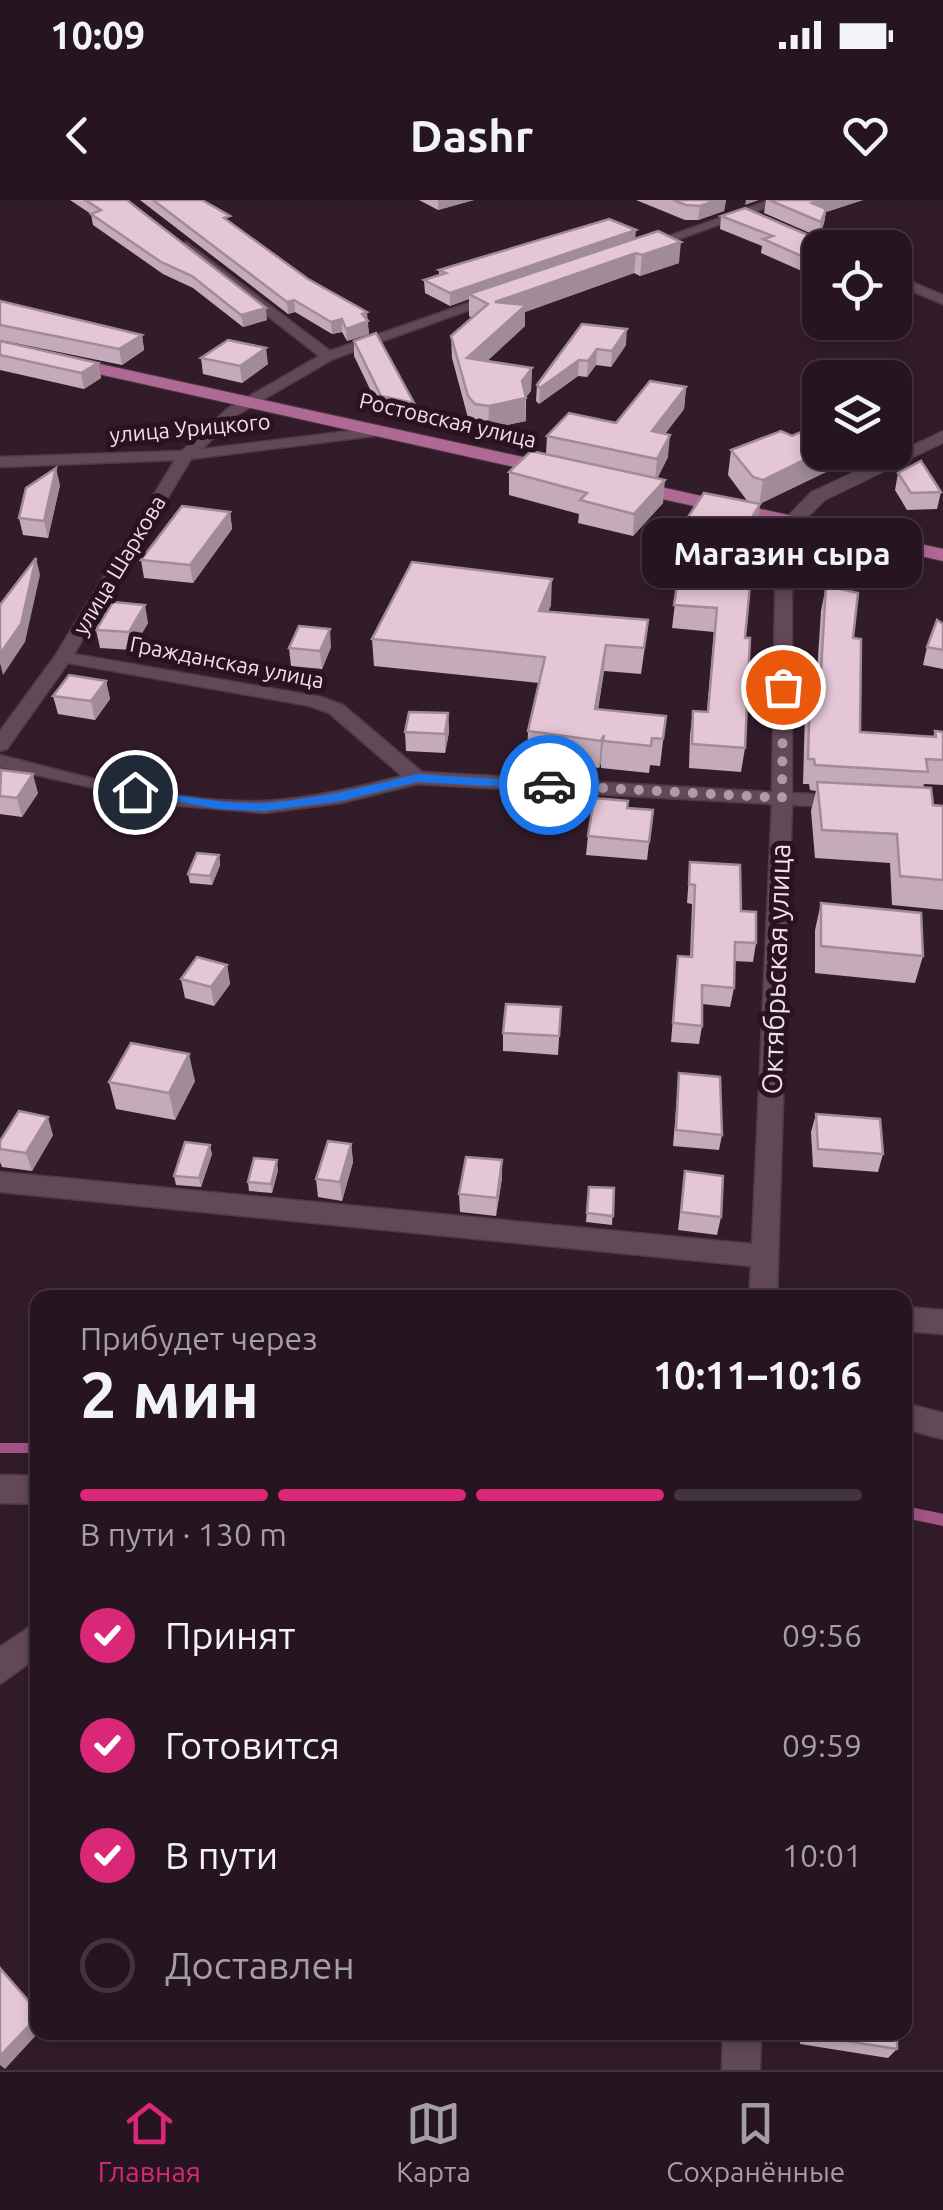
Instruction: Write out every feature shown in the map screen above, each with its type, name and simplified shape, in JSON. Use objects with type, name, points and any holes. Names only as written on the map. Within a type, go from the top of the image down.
[{"type":"main road","name":"Ростовская улица","points":[[0,346],[586,477]]},
{"type":"main road","points":[[792,522],[818,496],[943,436]]},
{"type":"main road","points":[[606,481],[943,555]]},
{"type":"street","points":[[618,256],[780,200]]},
{"type":"street","points":[[730,206],[760,220]]},
{"type":"street","points":[[776,226],[802,238]]},
{"type":"street","points":[[174,236],[328,356]]},
{"type":"street","points":[[912,286],[943,300]]},
{"type":"street","name":"улица Шаркова","points":[[0,745],[62,657],[186,455],[232,412],[328,356],[509,294]]},
{"type":"street","name":"улица Урицкого","points":[[0,462],[186,455],[382,432]]},
{"type":"street","name":"Октябрьская улица","points":[[763,1290],[782,798],[784,538],[792,522]]},
{"type":"street","name":"Гражданская улица","points":[[62,657],[314,701],[336,709],[417,778]]},
{"type":"street","points":[[0,760],[27,770],[172,799],[248,806],[341,797],[417,778],[872,804]]},
{"type":"street","points":[[0,1182],[764,1256]]},
{"type":"street","points":[[912,1320],[943,1322]]},
{"type":"street","points":[[912,1418],[943,1426]]},
{"type":"street","points":[[0,1489],[30,1490]]},
{"type":"street","points":[[0,1668],[30,1643]]},
{"type":"street","points":[[741,2070],[742,2040]]},
{"type":"building","points":[[85,200],[127,200],[266,308],[241,315],[192,276],[161,262],[91,214],[101,210]]},
{"type":"building","points":[[153,200],[202,200],[230,216],[224,218],[308,279],[367,312],[362,314],[368,321],[346,329],[342,319],[331,322],[294,300],[287,302]]},
{"type":"building","points":[[673,200],[717,200],[700,206]]},
{"type":"building","points":[[769,200],[822,200],[812,203],[826,209],[821,222]]},
{"type":"building","points":[[745,208],[802,232],[802,256],[763,239],[773,236],[721,216]]},
{"type":"building","points":[[609,219],[636,230],[450,293],[424,280],[446,273],[439,270]]},
{"type":"building","points":[[658,231],[681,242],[642,255],[636,253],[495,302],[526,305],[467,358],[532,368],[522,381],[526,398],[489,406],[475,404],[468,396],[451,336],[488,304],[469,294]]},
{"type":"building","points":[[0,301],[142,335],[119,349],[0,325]]},
{"type":"building","points":[[582,324],[627,329],[612,351],[597,349],[588,361],[579,360],[540,388],[537,385]]},
{"type":"building","points":[[376,333],[414,403],[381,396],[354,341]]},
{"type":"building","points":[[228,340],[266,348],[240,366],[201,358]]},
{"type":"building","points":[[0,341],[98,363],[81,373],[0,355]]},
{"type":"building","points":[[650,381],[686,387],[652,431],[670,435],[657,459],[547,436],[569,413],[616,423]]},
{"type":"building","points":[[781,431],[792,436],[802,432],[802,461],[763,480],[753,477],[731,450]]},
{"type":"building","points":[[531,451],[665,480],[634,514],[580,500],[587,493],[509,472]]},
{"type":"building","points":[[921,461],[941,492],[911,493],[898,473],[912,470],[912,466]]},
{"type":"building","points":[[56,468],[44,521],[19,518],[26,488]]},
{"type":"building","points":[[704,493],[760,504],[744,531],[686,520]]},
{"type":"building","points":[[182,506],[230,512],[190,565],[141,560]]},
{"type":"building","points":[[36,558],[21,624],[0,654],[0,605]]},
{"type":"building","points":[[412,562],[552,579],[539,611],[648,620],[644,648],[606,645],[595,709],[666,716],[663,739],[652,738],[651,746],[603,741],[604,735],[601,741],[528,731],[545,657],[372,639]]},
{"type":"building","points":[[678,579],[750,585],[745,638],[750,638],[745,748],[692,744],[693,711],[708,712],[717,608],[674,605]]},
{"type":"building","points":[[826,586],[858,593],[853,638],[861,639],[860,732],[936,737],[935,731],[943,732],[943,760],[926,759],[928,772],[815,765],[814,759],[808,759],[810,687],[820,688]]},
{"type":"building","points":[[113,602],[145,605],[129,632],[96,630]]},
{"type":"building","points":[[937,620],[943,624],[943,650],[927,647]]},
{"type":"building","points":[[299,626],[330,629],[320,651],[289,648]]},
{"type":"building","points":[[69,675],[106,681],[91,701],[53,696]]},
{"type":"building","points":[[409,712],[448,713],[445,734],[405,732]]},
{"type":"building","points":[[1,770],[33,774],[17,798],[0,796]]},
{"type":"building","points":[[817,782],[931,788],[933,805],[943,806],[943,880],[900,876],[897,834],[822,830]]},
{"type":"building","points":[[594,798],[628,801],[627,808],[653,810],[649,842],[588,836]]},
{"type":"building","points":[[197,853],[219,855],[210,876],[188,874]]},
{"type":"building","points":[[690,862],[740,865],[741,911],[756,912],[756,943],[735,942],[734,988],[702,985],[702,1026],[673,1023],[678,956],[692,957],[695,885],[689,884]]},
{"type":"building","points":[[821,903],[921,913],[923,956],[821,946]]},
{"type":"building","points":[[197,957],[227,965],[211,987],[181,979]]},
{"type":"building","points":[[506,1004],[561,1007],[559,1036],[503,1033]]},
{"type":"building","points":[[131,1043],[189,1054],[169,1093],[109,1082]]},
{"type":"building","points":[[679,1073],[720,1077],[722,1135],[676,1130]]},
{"type":"building","points":[[19,1111],[48,1117],[26,1153],[0,1149],[0,1141]]},
{"type":"building","points":[[816,1114],[880,1119],[883,1154],[818,1149]]},
{"type":"building","points":[[328,1141],[351,1144],[340,1182],[316,1179]]},
{"type":"building","points":[[185,1142],[210,1145],[199,1178],[174,1176]]},
{"type":"building","points":[[466,1157],[502,1160],[497,1198],[459,1194]]},
{"type":"building","points":[[254,1158],[277,1160],[271,1184],[248,1182]]},
{"type":"building","points":[[685,1171],[723,1176],[721,1217],[681,1212]]},
{"type":"building","points":[[589,1187],[614,1188],[613,1216],[587,1213]]},
{"type":"building","points":[[0,1968],[30,2003],[30,2024],[0,2056]]},
{"type":"building","points":[[839,2040],[897,2040],[897,2049]]},
{"type":"waterway","points":[[0,1448],[30,1448]]},
{"type":"waterway","points":[[912,1513],[943,1520]]},
{"type":"way so far","points":[[549,785],[782,798],[783,687]]},
{"type":"place","name":"Магазин сыра","points":[[783,687]]},
{"type":"route","points":[[135,792],[218,805],[264,807],[341,797],[417,778],[549,785]]}]
